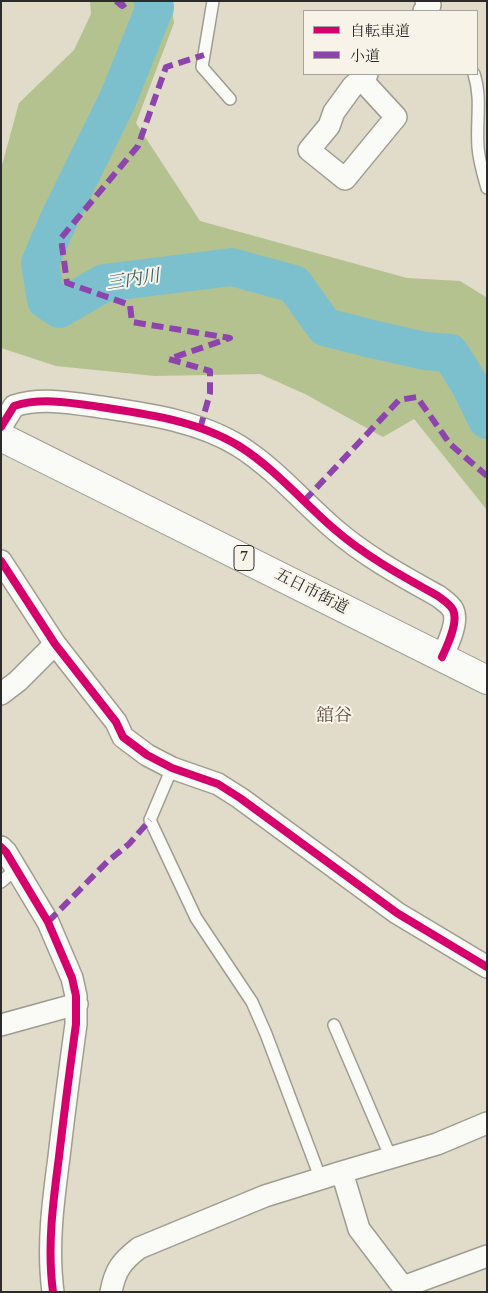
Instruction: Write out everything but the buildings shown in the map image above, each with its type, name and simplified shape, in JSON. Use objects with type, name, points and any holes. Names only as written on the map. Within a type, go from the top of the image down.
[{"type":"main road","name":"五日市街道","points":[[1,437],[487,680]]},
{"type":"street","points":[[364,76],[396,117],[345,179],[309,150],[329,126],[334,112],[353,86],[364,76]]},
{"type":"street","points":[[1,427],[14,406],[24,402],[76,404],[123,411],[175,422],[200,429],[238,446],[257,459],[333,528],[361,550],[450,605],[455,614],[454,622],[442,657]]},
{"type":"street","points":[[1,561],[55,644],[116,722],[123,737],[148,755],[172,768],[218,784],[233,793],[397,913],[486,965]]},
{"type":"street","points":[[1,694],[18,681],[55,644]]},
{"type":"street","points":[[1,847],[9,875],[48,922],[72,978],[76,996],[76,1024],[54,1193],[50,1243],[50,1271],[53,1292]]},
{"type":"street","points":[[1,1025],[76,1004]]},
{"type":"street","points":[[111,1292],[117,1268],[139,1248],[265,1196],[320,1177],[437,1144],[487,1123]]},
{"type":"street","points":[[342,1172],[359,1229],[404,1289],[487,1256]]},
{"type":"lane","points":[[213,1],[202,67],[230,99]]},
{"type":"lane","points":[[474,75],[479,93],[478,147],[487,188]]},
{"type":"lane","points":[[172,768],[150,820],[196,918],[252,1002],[320,1177]]},
{"type":"lane","points":[[334,1024],[391,1158]]},
{"type":"green space","points":[[90,1],[171,1],[174,23],[136,123],[200,221],[407,278],[460,281],[486,297],[487,510],[414,419],[383,437],[305,394],[260,374],[155,376],[56,366],[1,348],[1,169],[19,103],[74,50],[91,14]]},
{"type":"waterway","name":"三内川","points":[[153,1],[155,7],[118,99],[59,219],[40,263],[46,300],[59,309],[104,283],[232,267],[294,284],[325,327],[425,351],[450,353],[470,385],[487,420]]},
{"type":"marked path","points":[[116,1],[122,6],[129,1]]},
{"type":"marked path","points":[[200,429],[210,393],[210,371],[169,359],[230,338],[132,322],[130,305],[67,283],[61,238],[138,146],[166,67],[204,55]]},
{"type":"marked path","points":[[304,501],[399,400],[417,397],[450,444],[487,476]]},
{"type":"marked path","points":[[48,922],[107,862],[129,844],[150,820]]},
{"type":"cycle path","points":[[1,427],[14,406],[46,401],[90,405],[154,416],[207,430],[223,437],[264,464],[333,528],[358,548],[438,596],[448,604],[453,610],[455,621],[452,634],[442,657]]},
{"type":"cycle path","points":[[1,561],[55,644],[116,722],[123,737],[147,755],[172,768],[218,784],[240,798],[397,913],[487,967]]},
{"type":"cycle path","points":[[1,847],[6,852],[48,922],[72,978],[76,996],[76,1024],[51,1225],[53,1292]]},
{"type":"district","name":"舘谷","points":[[334,717]]}]
